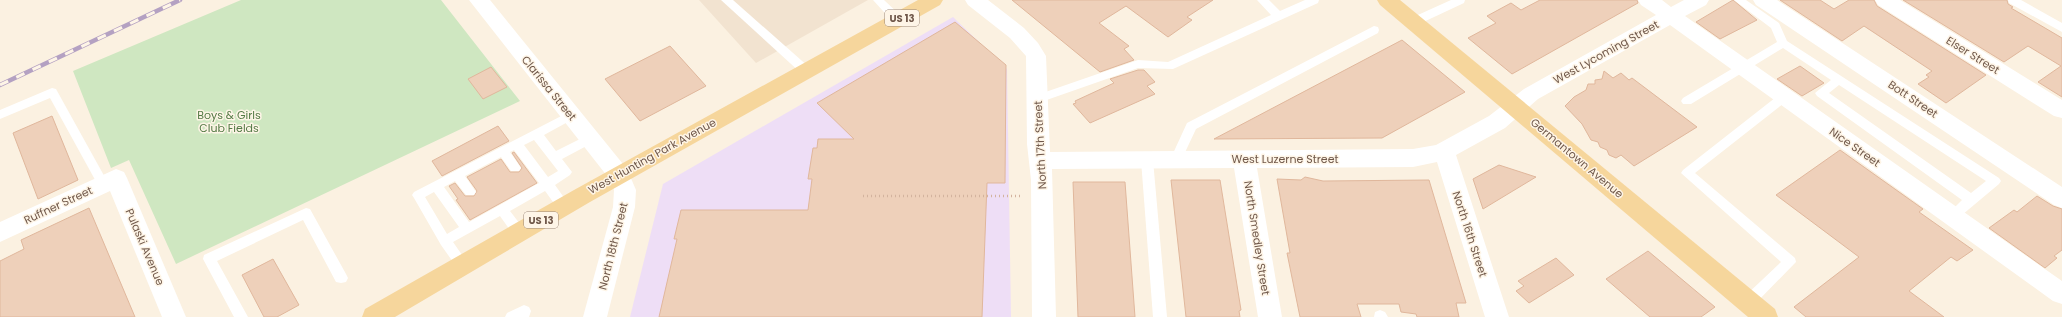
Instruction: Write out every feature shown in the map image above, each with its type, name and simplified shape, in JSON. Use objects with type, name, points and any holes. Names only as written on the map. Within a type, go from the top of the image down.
[{"type":"main road","name":"West Hunting Park Avenue","points":[[374,317],[564,206],[933,0]]},
{"type":"main road","name":"Germantown Avenue","points":[[1387,0],[1766,317]]},
{"type":"street","name":"Clarissa Street","points":[[479,0],[619,175]]},
{"type":"street","name":"North 17th Street","points":[[975,0],[1012,29],[1034,51],[1037,61],[1042,196],[1044,317]]},
{"type":"street","name":"Nice Street","points":[[1648,0],[2062,294]]},
{"type":"street","name":"West Lycoming Street","points":[[1515,106],[1531,94],[1699,0]]},
{"type":"street","name":"Bott Street","points":[[1763,0],[2062,199]]},
{"type":"street","name":"Elser Street","points":[[1885,0],[2062,110]]},
{"type":"street","name":"West Luzerne Street","points":[[1040,161],[1412,158],[1429,156],[1444,151],[1497,122],[1515,106]]},
{"type":"street","name":"North 16th Street","points":[[1444,151],[1497,317]]},
{"type":"street","name":"North Smedley Street","points":[[1244,159],[1270,317]]},
{"type":"street","name":"North 18th Street","points":[[595,317],[624,206],[625,190],[619,175]]},
{"type":"street","name":"Ruffner Street","points":[[0,233],[109,181]]},
{"type":"street","name":"Pulaski Avenue","points":[[109,181],[174,317]]},
{"type":"lane","points":[[726,0],[806,71]]},
{"type":"lane","points":[[878,0],[898,20]]},
{"type":"lane","points":[[1262,0],[1279,16]]},
{"type":"lane","points":[[1038,99],[1138,64],[1168,66],[1314,0]]},
{"type":"lane","points":[[1413,22],[1460,0]]},
{"type":"lane","points":[[1739,0],[1775,26],[1783,44],[1994,181],[1952,216]]},
{"type":"lane","points":[[2013,0],[2062,28]]},
{"type":"lane","points":[[1176,160],[1191,126],[1374,30]]},
{"type":"lane","points":[[1687,101],[1783,44]]},
{"type":"lane","points":[[1838,80],[1821,93],[1971,200]]},
{"type":"lane","points":[[0,115],[52,92],[109,181]]},
{"type":"lane","points":[[1748,302],[1790,262],[1687,173],[1784,97]]},
{"type":"lane","points":[[463,265],[445,241],[418,196],[571,114]]},
{"type":"lane","points":[[445,241],[468,229],[485,215],[502,210],[532,189],[547,184],[566,172],[536,133]]},
{"type":"lane","points":[[555,157],[590,139]]},
{"type":"lane","points":[[516,144],[564,206]]},
{"type":"lane","points":[[503,151],[515,168]]},
{"type":"lane","points":[[1148,160],[1160,317]]},
{"type":"lane","points":[[457,174],[470,192]]},
{"type":"lane","points":[[436,186],[468,229]]},
{"type":"lane","points":[[502,210],[520,232]]},
{"type":"lane","points":[[241,317],[209,259],[306,213],[341,278]]},
{"type":"lane","points":[[512,317],[524,311],[522,317]]},
{"type":"path","points":[[863,196],[1042,196]]},
{"type":"shaded area","points":[[699,0],[868,0],[756,63]]},
{"type":"shaded area","points":[[953,17],[1007,69],[1011,317],[630,317],[663,184]]},
{"type":"green space","name":"Boys & Girls Club Fields","points":[[241,0],[441,0],[520,101],[176,264],[129,160],[111,168],[73,71]]},
{"type":"building","points":[[1012,0],[1213,0],[1187,17],[1192,20],[1168,37],[1126,6],[1099,23],[1129,46],[1124,49],[1134,60],[1100,72]]},
{"type":"building","points":[[1540,0],[1637,0],[1638,3],[1512,74],[1468,38],[1496,23],[1487,16],[1511,3],[1521,10]]},
{"type":"building","points":[[1733,0],[1757,20],[1720,39],[1696,22]]},
{"type":"building","points":[[1780,0],[1820,0],[1834,9],[1849,0],[1874,0],[1877,6],[1986,75],[1946,103],[1918,84],[1929,77],[1926,75],[1932,71],[1864,26],[1842,41]]},
{"type":"building","points":[[1903,0],[2007,0],[2008,4],[2013,7],[2011,8],[2062,38],[2062,97],[2038,82],[2061,66],[2028,46],[2004,62]]},
{"type":"building","points":[[955,22],[1006,65],[1005,183],[987,183],[982,317],[659,317],[677,239],[674,239],[681,210],[808,210],[812,179],[808,179],[813,148],[817,148],[818,139],[854,139],[817,103]]},
{"type":"building","points":[[1402,40],[1465,92],[1382,138],[1214,139]]},
{"type":"building","points":[[670,46],[706,86],[640,121],[605,79]]},
{"type":"building","points":[[1800,66],[1824,83],[1802,96],[1777,79]]},
{"type":"building","points":[[491,67],[507,87],[483,99],[468,79]]},
{"type":"building","points":[[1138,70],[1144,70],[1155,82],[1147,86],[1155,94],[1090,123],[1073,104],[1076,103],[1075,101],[1114,83],[1110,79]]},
{"type":"building","points":[[1604,71],[1613,78],[1621,73],[1629,80],[1632,78],[1697,127],[1634,166],[1621,155],[1616,158],[1609,155],[1607,150],[1600,147],[1598,142],[1591,140],[1582,124],[1565,106],[1574,97],[1586,90],[1588,84],[1595,84],[1595,80],[1602,79]]},
{"type":"building","points":[[52,116],[78,180],[38,199],[13,133]]},
{"type":"building","points":[[498,126],[509,141],[442,176],[432,161]]},
{"type":"building","points":[[1840,150],[1923,209],[1919,212],[1973,250],[1957,261],[1951,257],[1909,291],[1944,317],[1806,317],[1794,307],[1859,257],[1776,195]]},
{"type":"building","points":[[514,152],[537,183],[470,220],[456,200],[458,199],[449,186],[455,183],[465,196],[474,196],[477,191],[467,177],[501,159],[510,172],[519,172],[522,168],[512,153]]},
{"type":"building","points":[[1499,165],[1536,177],[1483,209],[1473,179]]},
{"type":"building","points":[[1305,177],[1323,181],[1429,180],[1466,303],[1456,303],[1459,317],[1417,317],[1416,314],[1401,312],[1399,304],[1357,304],[1361,317],[1300,317],[1287,253],[1290,253],[1277,179],[1301,180]]},
{"type":"building","points":[[1171,180],[1220,180],[1241,310],[1239,311],[1240,317],[1186,317]]},
{"type":"building","points":[[1073,182],[1125,182],[1135,317],[1078,317]]},
{"type":"building","points":[[2037,196],[2053,206],[2062,209],[2062,250],[2054,256],[2057,258],[2045,268],[1989,228],[2014,210],[2017,212]]},
{"type":"building","points":[[89,208],[135,317],[0,317],[0,261],[24,249],[21,240]]},
{"type":"building","points":[[1648,251],[1715,307],[1701,317],[1650,317],[1606,279]]},
{"type":"building","points":[[1556,258],[1574,275],[1529,303],[1516,291],[1524,286],[1518,281]]},
{"type":"building","points":[[273,259],[299,305],[277,317],[264,317],[242,275]]},
{"type":"railway","points":[[0,85],[180,0]]}]
